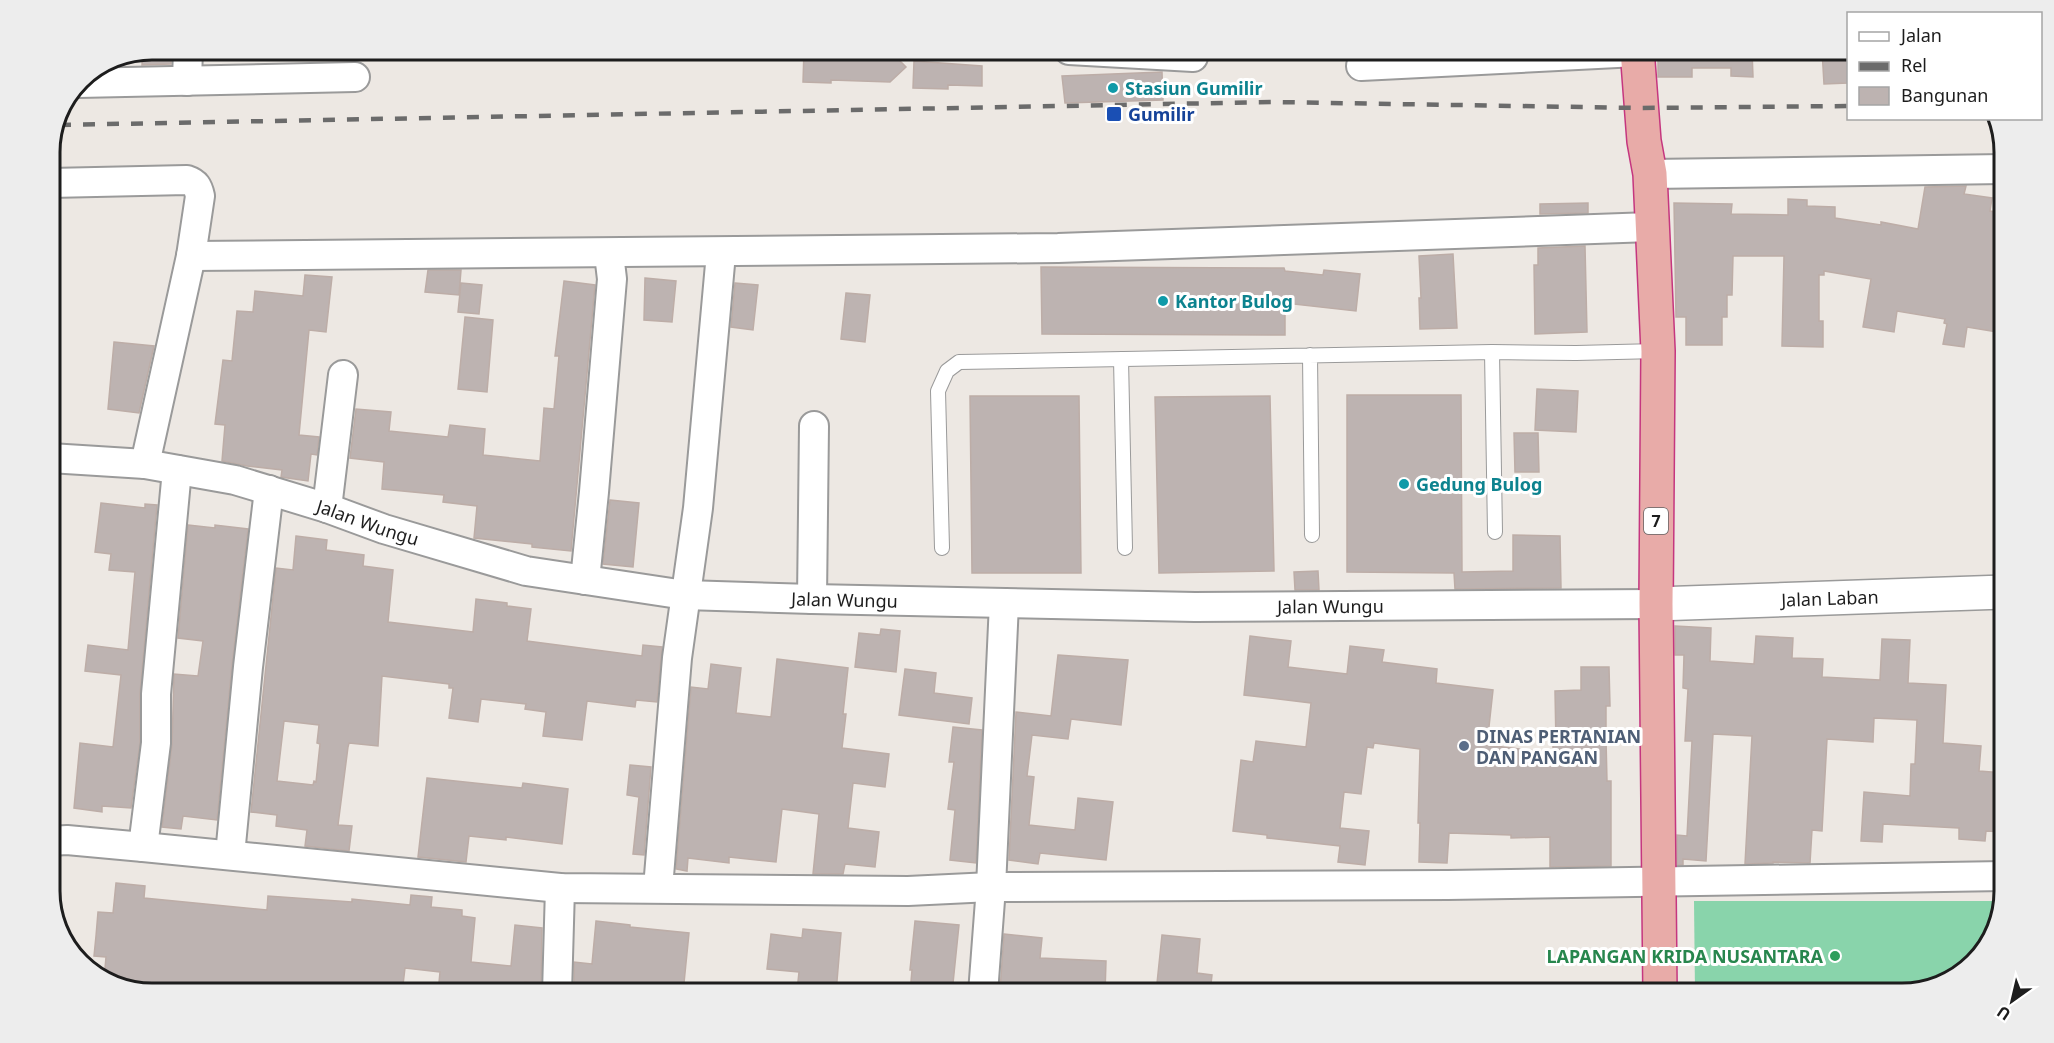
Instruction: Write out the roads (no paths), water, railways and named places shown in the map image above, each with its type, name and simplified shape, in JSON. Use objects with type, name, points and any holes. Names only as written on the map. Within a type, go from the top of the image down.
[{"type":"highway","name":"7","points":[[1638,60],[1644,141],[1650,174],[1658,351],[1656,604],[1660,983]]},
{"type":"street","points":[[187,81],[188,60]]},
{"type":"street","points":[[1361,66],[1471,60]]},
{"type":"street","points":[[91,83],[355,77]]},
{"type":"street","points":[[1650,174],[1994,169]]},
{"type":"street","points":[[60,183],[187,180],[194,182],[199,188],[200,196],[191,256],[145,464]]},
{"type":"street","points":[[191,256],[609,254],[1070,248],[1651,227]]},
{"type":"street","points":[[658,888],[668,751],[685,595],[698,508],[721,252]]},
{"type":"street","points":[[585,580],[612,279],[609,254]]},
{"type":"street","points":[[327,508],[343,375]]},
{"type":"street","points":[[812,599],[814,426]]},
{"type":"street","name":"Jalan Wungu","points":[[60,459],[145,464],[236,480],[327,508],[384,529],[526,571],[685,595],[1195,607],[1656,604]]},
{"type":"street","points":[[143,847],[156,743],[156,694],[177,470]]},
{"type":"street","points":[[230,855],[248,667],[269,490]]},
{"type":"street","name":"Jalan Laban","points":[[1656,604],[1994,592]]},
{"type":"street","points":[[984,983],[991,888],[1004,603]]},
{"type":"street","points":[[60,840],[560,888],[908,891],[991,888],[1437,885],[1994,876]]},
{"type":"street","points":[[557,983],[560,888]]},
{"type":"lane","points":[[942,548],[938,392],[947,371],[959,362],[1658,351]]},
{"type":"lane","points":[[1492,352],[1496,531]]},
{"type":"lane","points":[[1310,355],[1312,536]]},
{"type":"lane","points":[[1120,359],[1125,548]]},
{"type":"railway","points":[[64,125],[1272,102],[1641,108],[1847,106]]},
{"type":"place","name":"Stasiun Gumilir","points":[[1113,88]]},
{"type":"place","name":"Gumilir","points":[[1114,114]]},
{"type":"place","name":"Kantor Bulog","points":[[1163,301]]},
{"type":"place","name":"Gedung Bulog","points":[[1404,484]]},
{"type":"place","name":"DINAS PERTANIAN DAN PANGAN","points":[[1464,746]]},
{"type":"place","name":"LAPANGAN KRIDA NUSANTARA","points":[[1835,956]]}]
